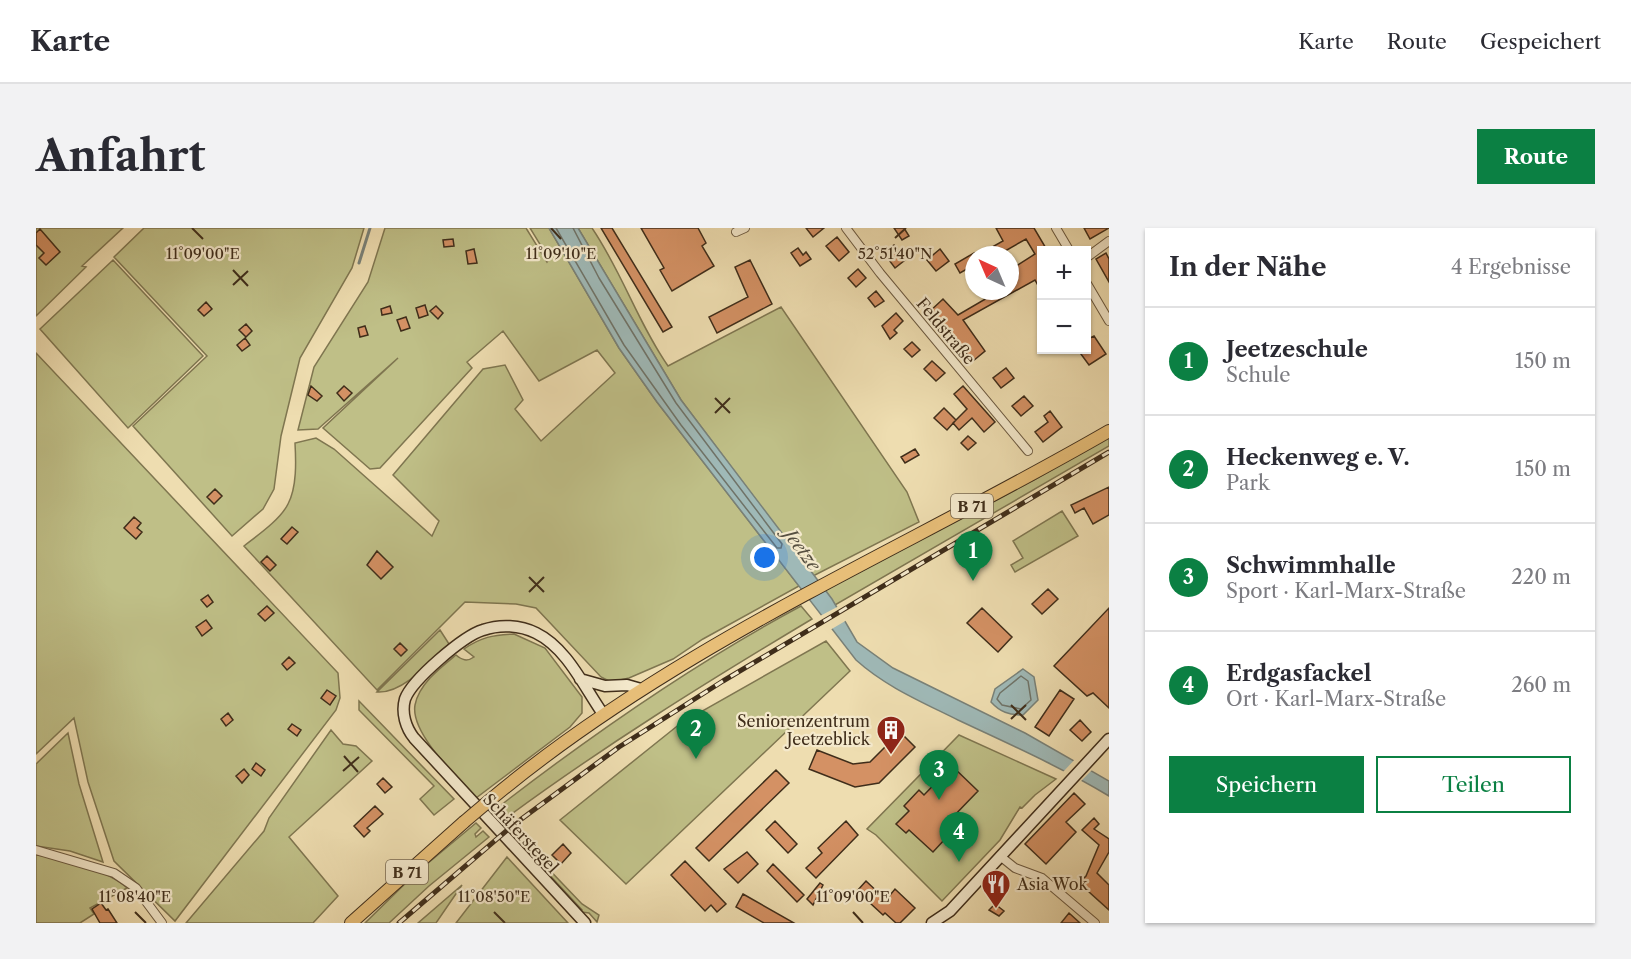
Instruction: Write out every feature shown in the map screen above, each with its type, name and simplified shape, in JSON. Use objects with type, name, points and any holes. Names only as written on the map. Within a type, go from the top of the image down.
[{"type":"main road","name":"B 71","points":[[351,923],[490,800],[603,714],[641,689],[785,603],[1019,481],[1109,431]]},
{"type":"main road","name":"Schäferstegel","points":[[580,679],[552,644],[536,633],[508,626],[490,627],[474,633],[421,678],[406,698],[404,711],[409,732],[585,923]]},
{"type":"main road","points":[[580,679],[605,686],[627,685],[641,689]]},
{"type":"main road","points":[[580,679],[603,714]]},
{"type":"main road","points":[[932,923],[950,911],[1109,739]]},
{"type":"main road","points":[[944,923],[950,911]]},
{"type":"street","points":[[736,232],[745,228]]},
{"type":"street","name":"Feldstraße","points":[[846,228],[880,273],[1028,451]]},
{"type":"street","points":[[1056,228],[1067,246]]},
{"type":"street","points":[[1091,254],[1109,241]]},
{"type":"street","points":[[1091,290],[1109,321]]},
{"type":"street","points":[[36,850],[120,876],[136,888],[162,923]]},
{"type":"street","points":[[1000,856],[1015,868],[1042,878],[1095,923]]},
{"type":"green space","points":[[36,228],[123,228],[82,266],[86,267],[36,316]]},
{"type":"green space","points":[[144,228],[364,228],[352,268],[300,358],[281,436],[274,489],[263,509],[232,536],[133,426],[207,356],[114,257]]},
{"type":"green space","points":[[385,228],[526,228],[547,262],[549,259],[530,228],[549,228],[619,348],[657,402],[799,586],[703,639],[673,659],[629,678],[611,682],[601,677],[536,608],[516,604],[465,602],[377,690],[244,546],[274,521],[288,504],[296,466],[295,443],[316,438],[334,449],[432,536],[439,521],[393,475],[483,369],[505,365],[523,400],[515,409],[541,441],[615,373],[597,350],[539,381],[503,331],[467,362],[472,368],[380,468],[370,469],[323,428],[398,358],[318,429],[298,430],[314,367],[368,282]]},
{"type":"green space","points":[[578,228],[592,228],[657,350],[668,366],[781,307],[907,492],[919,522],[813,576],[681,400]]},
{"type":"green space","points":[[113,260],[203,356],[128,428],[40,329]]},
{"type":"green space","points":[[36,353],[338,673],[340,698],[336,710],[175,921],[114,861],[88,782],[74,718],[36,754]]},
{"type":"green space","points":[[1109,436],[1109,446],[835,605],[825,590],[1034,480]]},
{"type":"green space","points":[[1062,511],[1078,536],[1015,572],[1011,565],[1023,558],[1013,541]]},
{"type":"green space","points":[[801,606],[812,619],[654,716],[502,821],[492,812],[642,702],[720,652]]},
{"type":"green space","points":[[440,630],[449,644],[434,659],[397,688],[377,692]]},
{"type":"green space","points":[[514,634],[545,648],[582,697],[582,713],[570,727],[476,798],[427,741],[415,716],[415,705],[426,683],[456,655],[465,660],[474,657],[464,649],[487,637]]},
{"type":"green space","points":[[826,641],[850,671],[626,884],[560,820],[681,723]]},
{"type":"green space","points":[[359,701],[454,799],[434,815],[420,799],[434,786],[359,710]]},
{"type":"green space","points":[[331,730],[343,744],[356,746],[372,761],[289,837],[338,896],[313,923],[186,923],[264,831],[269,818]]},
{"type":"green space","points":[[68,733],[79,784],[103,862],[70,851],[36,846],[36,764]]},
{"type":"green space","points":[[959,735],[1056,779],[1022,808],[1020,807],[1000,840],[942,901],[876,835],[867,829]]},
{"type":"green space","points":[[476,823],[481,828],[475,834],[476,837],[483,831],[489,837],[429,886],[389,923],[365,923],[415,874]]},
{"type":"green space","points":[[534,843],[543,854],[540,860],[582,904],[599,915],[597,922],[589,913],[581,912],[582,910],[527,851]]},
{"type":"green space","points":[[36,855],[84,866],[109,876],[127,888],[90,908],[94,914],[80,923],[36,923]]},
{"type":"green space","points":[[507,857],[568,923],[456,923]]},
{"type":"green space","points":[[462,885],[436,923],[418,923]]},
{"type":"water","points":[[549,228],[578,228],[681,400],[832,599],[857,642],[893,668],[1025,733],[1109,781],[1109,796],[1054,766],[905,693],[856,660],[657,402],[619,348]]},
{"type":"water","points":[[1023,669],[1034,677],[1038,700],[1023,715],[1005,712],[991,702],[995,689]]},
{"type":"pier","points":[[839,606],[847,620],[830,630],[820,616]]},
{"type":"pier","points":[[1077,757],[1094,768],[1080,782],[1063,772]]},
{"type":"building","points":[[601,228],[612,228],[672,327],[663,332]]},
{"type":"building","points":[[641,228],[698,228],[706,243],[702,246],[714,266],[672,291],[660,270],[664,268]]},
{"type":"building","points":[[806,228],[824,228],[813,237]]},
{"type":"building","points":[[894,228],[904,228],[909,236],[902,240]]},
{"type":"building","points":[[996,228],[1034,228],[1045,246],[1037,246],[1037,284],[1035,280],[1019,289],[1019,264],[1035,254],[1026,239],[1014,246],[994,246],[1003,241]]},
{"type":"building","points":[[1084,228],[1109,228],[1090,239]]},
{"type":"building","points":[[40,229],[60,252],[46,265],[39,258],[44,253],[36,245],[36,233]]},
{"type":"building","points":[[837,237],[849,252],[839,261],[826,246]]},
{"type":"building","points":[[453,239],[454,246],[444,247],[443,240]]},
{"type":"building","points":[[894,245],[905,260],[895,268],[883,252]]},
{"type":"building","points":[[798,248],[803,255],[806,252],[811,259],[800,266],[791,253]]},
{"type":"building","points":[[474,249],[477,263],[468,264],[466,251]]},
{"type":"building","points":[[940,249],[949,261],[936,271],[927,260]]},
{"type":"building","points":[[1106,253],[1109,259],[1109,282],[1096,259]]},
{"type":"building","points":[[965,258],[965,270],[960,273],[955,264]]},
{"type":"building","points":[[750,260],[772,304],[717,333],[709,317],[748,297],[735,267]]},
{"type":"building","points":[[858,269],[866,278],[856,287],[848,278]]},
{"type":"building","points":[[876,291],[884,301],[875,307],[868,298]]},
{"type":"building","points":[[943,299],[958,315],[984,300],[999,300],[963,320],[985,351],[973,361],[941,324],[928,313]]},
{"type":"building","points":[[206,302],[212,309],[204,316],[198,310]]},
{"type":"building","points":[[425,305],[428,315],[419,318],[416,308]]},
{"type":"building","points":[[390,306],[392,313],[382,315],[381,309]]},
{"type":"building","points":[[436,306],[443,313],[438,319],[430,311]]},
{"type":"building","points":[[896,313],[903,321],[894,330],[897,333],[890,339],[882,326]]},
{"type":"building","points":[[406,317],[410,328],[401,331],[397,320]]},
{"type":"building","points":[[246,324],[252,331],[246,337],[239,330]]},
{"type":"building","points":[[365,326],[368,335],[360,337],[358,328]]},
{"type":"building","points":[[1094,336],[1106,354],[1089,365],[1081,354],[1091,354],[1091,338]]},
{"type":"building","points":[[245,338],[250,345],[242,351],[237,345]]},
{"type":"building","points":[[912,342],[920,350],[912,357],[904,349]]},
{"type":"building","points":[[932,361],[945,373],[936,381],[924,369]]},
{"type":"building","points":[[1006,368],[1014,378],[1001,388],[993,378]]},
{"type":"building","points":[[311,386],[322,396],[317,401],[308,395]]},
{"type":"building","points":[[344,386],[352,393],[344,401],[337,393]]},
{"type":"building","points":[[963,386],[995,422],[984,432],[972,418],[959,430],[953,423],[967,409],[954,394]]},
{"type":"building","points":[[1024,396],[1033,406],[1021,416],[1012,406]]},
{"type":"building","points":[[944,408],[956,420],[947,430],[934,418]]},
{"type":"building","points":[[1050,411],[1062,427],[1043,442],[1035,432],[1048,422],[1044,416]]},
{"type":"building","points":[[968,436],[976,443],[968,450],[961,443]]},
{"type":"building","points":[[915,449],[919,455],[905,463],[901,457]]},
{"type":"building","points":[[1109,487],[1109,515],[1093,524],[1084,508],[1075,513],[1071,505]]},
{"type":"building","points":[[215,489],[222,496],[214,504],[207,497]]},
{"type":"building","points":[[134,517],[141,523],[137,528],[142,532],[136,539],[124,528]]},
{"type":"building","points":[[292,527],[298,532],[287,544],[281,539]]},
{"type":"building","points":[[377,551],[393,567],[381,579],[367,565]]},
{"type":"building","points":[[267,556],[276,565],[270,571],[261,562]]},
{"type":"building","points":[[1048,589],[1058,599],[1042,614],[1032,604]]},
{"type":"building","points":[[208,595],[213,602],[207,607],[201,600]]},
{"type":"building","points":[[267,606],[274,613],[265,621],[258,614]]},
{"type":"building","points":[[982,608],[1012,637],[998,652],[967,623]]},
{"type":"building","points":[[1109,608],[1109,708],[1093,693],[1087,696],[1054,666]]},
{"type":"building","points":[[206,620],[212,628],[202,636],[196,627]]},
{"type":"building","points":[[400,643],[407,650],[401,656],[394,649]]},
{"type":"building","points":[[289,657],[295,663],[287,670],[282,664]]},
{"type":"building","points":[[327,690],[336,696],[330,705],[321,698]]},
{"type":"building","points":[[1060,690],[1074,699],[1049,736],[1035,727]]},
{"type":"building","points":[[228,713],[233,720],[226,726],[221,719]]},
{"type":"building","points":[[1080,720],[1091,732],[1082,741],[1070,730]]},
{"type":"building","points":[[292,724],[301,730],[297,736],[288,729]]},
{"type":"building","name":"Seniorenzentrum Jeetzeblick","points":[[900,732],[915,747],[879,783],[855,787],[809,769],[817,750],[853,764],[870,762]]},
{"type":"building","points":[[256,763],[265,770],[261,776],[252,769]]},
{"type":"building","points":[[952,766],[978,791],[951,819],[958,825],[933,852],[909,830],[906,833],[896,824],[909,811],[904,806],[919,790],[924,795]]},
{"type":"building","points":[[244,769],[249,775],[242,783],[236,776]]},
{"type":"building","points":[[776,770],[789,783],[709,861],[696,848]]},
{"type":"building","points":[[383,778],[392,787],[385,793],[377,784]]},
{"type":"building","points":[[1074,793],[1085,804],[1066,822],[1076,832],[1046,864],[1025,844]]},
{"type":"building","points":[[375,806],[383,814],[367,828],[370,831],[364,837],[354,826]]},
{"type":"building","points":[[1094,818],[1099,824],[1094,829],[1109,839],[1109,852],[1097,873],[1109,885],[1109,910],[1079,883],[1086,876],[1099,845],[1082,830]]},
{"type":"building","points":[[775,821],[797,844],[788,853],[766,830]]},
{"type":"building","points":[[846,821],[858,835],[816,878],[806,868],[822,853],[818,848]]},
{"type":"building","points":[[563,844],[571,853],[561,864],[552,855]]},
{"type":"building","points":[[747,852],[758,864],[738,883],[724,869]]},
{"type":"building","points":[[685,861],[726,904],[717,912],[711,905],[705,911],[671,875]]},
{"type":"building","points":[[773,864],[804,895],[797,902],[767,871]]},
{"type":"building","points":[[866,881],[886,900],[895,889],[915,908],[900,923],[896,923],[885,913],[883,915],[857,891]]},
{"type":"building","points":[[820,883],[823,885],[813,905],[807,899]]},
{"type":"building","points":[[743,894],[794,923],[764,923],[736,907]]},
{"type":"building","points":[[101,903],[117,923],[100,923],[92,909]]},
{"type":"building","name":"Asia Wok","points":[[995,904],[1004,911],[999,916],[989,910]]},
{"type":"building","points":[[1069,913],[1080,923],[1061,923]]},
{"type":"waterway","points":[[359,263],[370,228]]},
{"type":"railway","points":[[399,923],[512,826],[619,747],[723,681],[1109,452]]},
{"type":"place","name":"Jeetzeschule","points":[[973,581]]},
{"type":"place","name":"Seniorenzentrum Jeetzeblick","points":[[891,756]]},
{"type":"place","name":"Heckenweg e. V.","points":[[696,759]]},
{"type":"place","name":"Schwimmhalle","points":[[939,800]]},
{"type":"place","name":"Erdgasfackel","points":[[959,862]]},
{"type":"place","name":"Asia Wok","points":[[996,910]]},
{"type":"water label","name":"Jeetze","points":[[802,550]]}]
